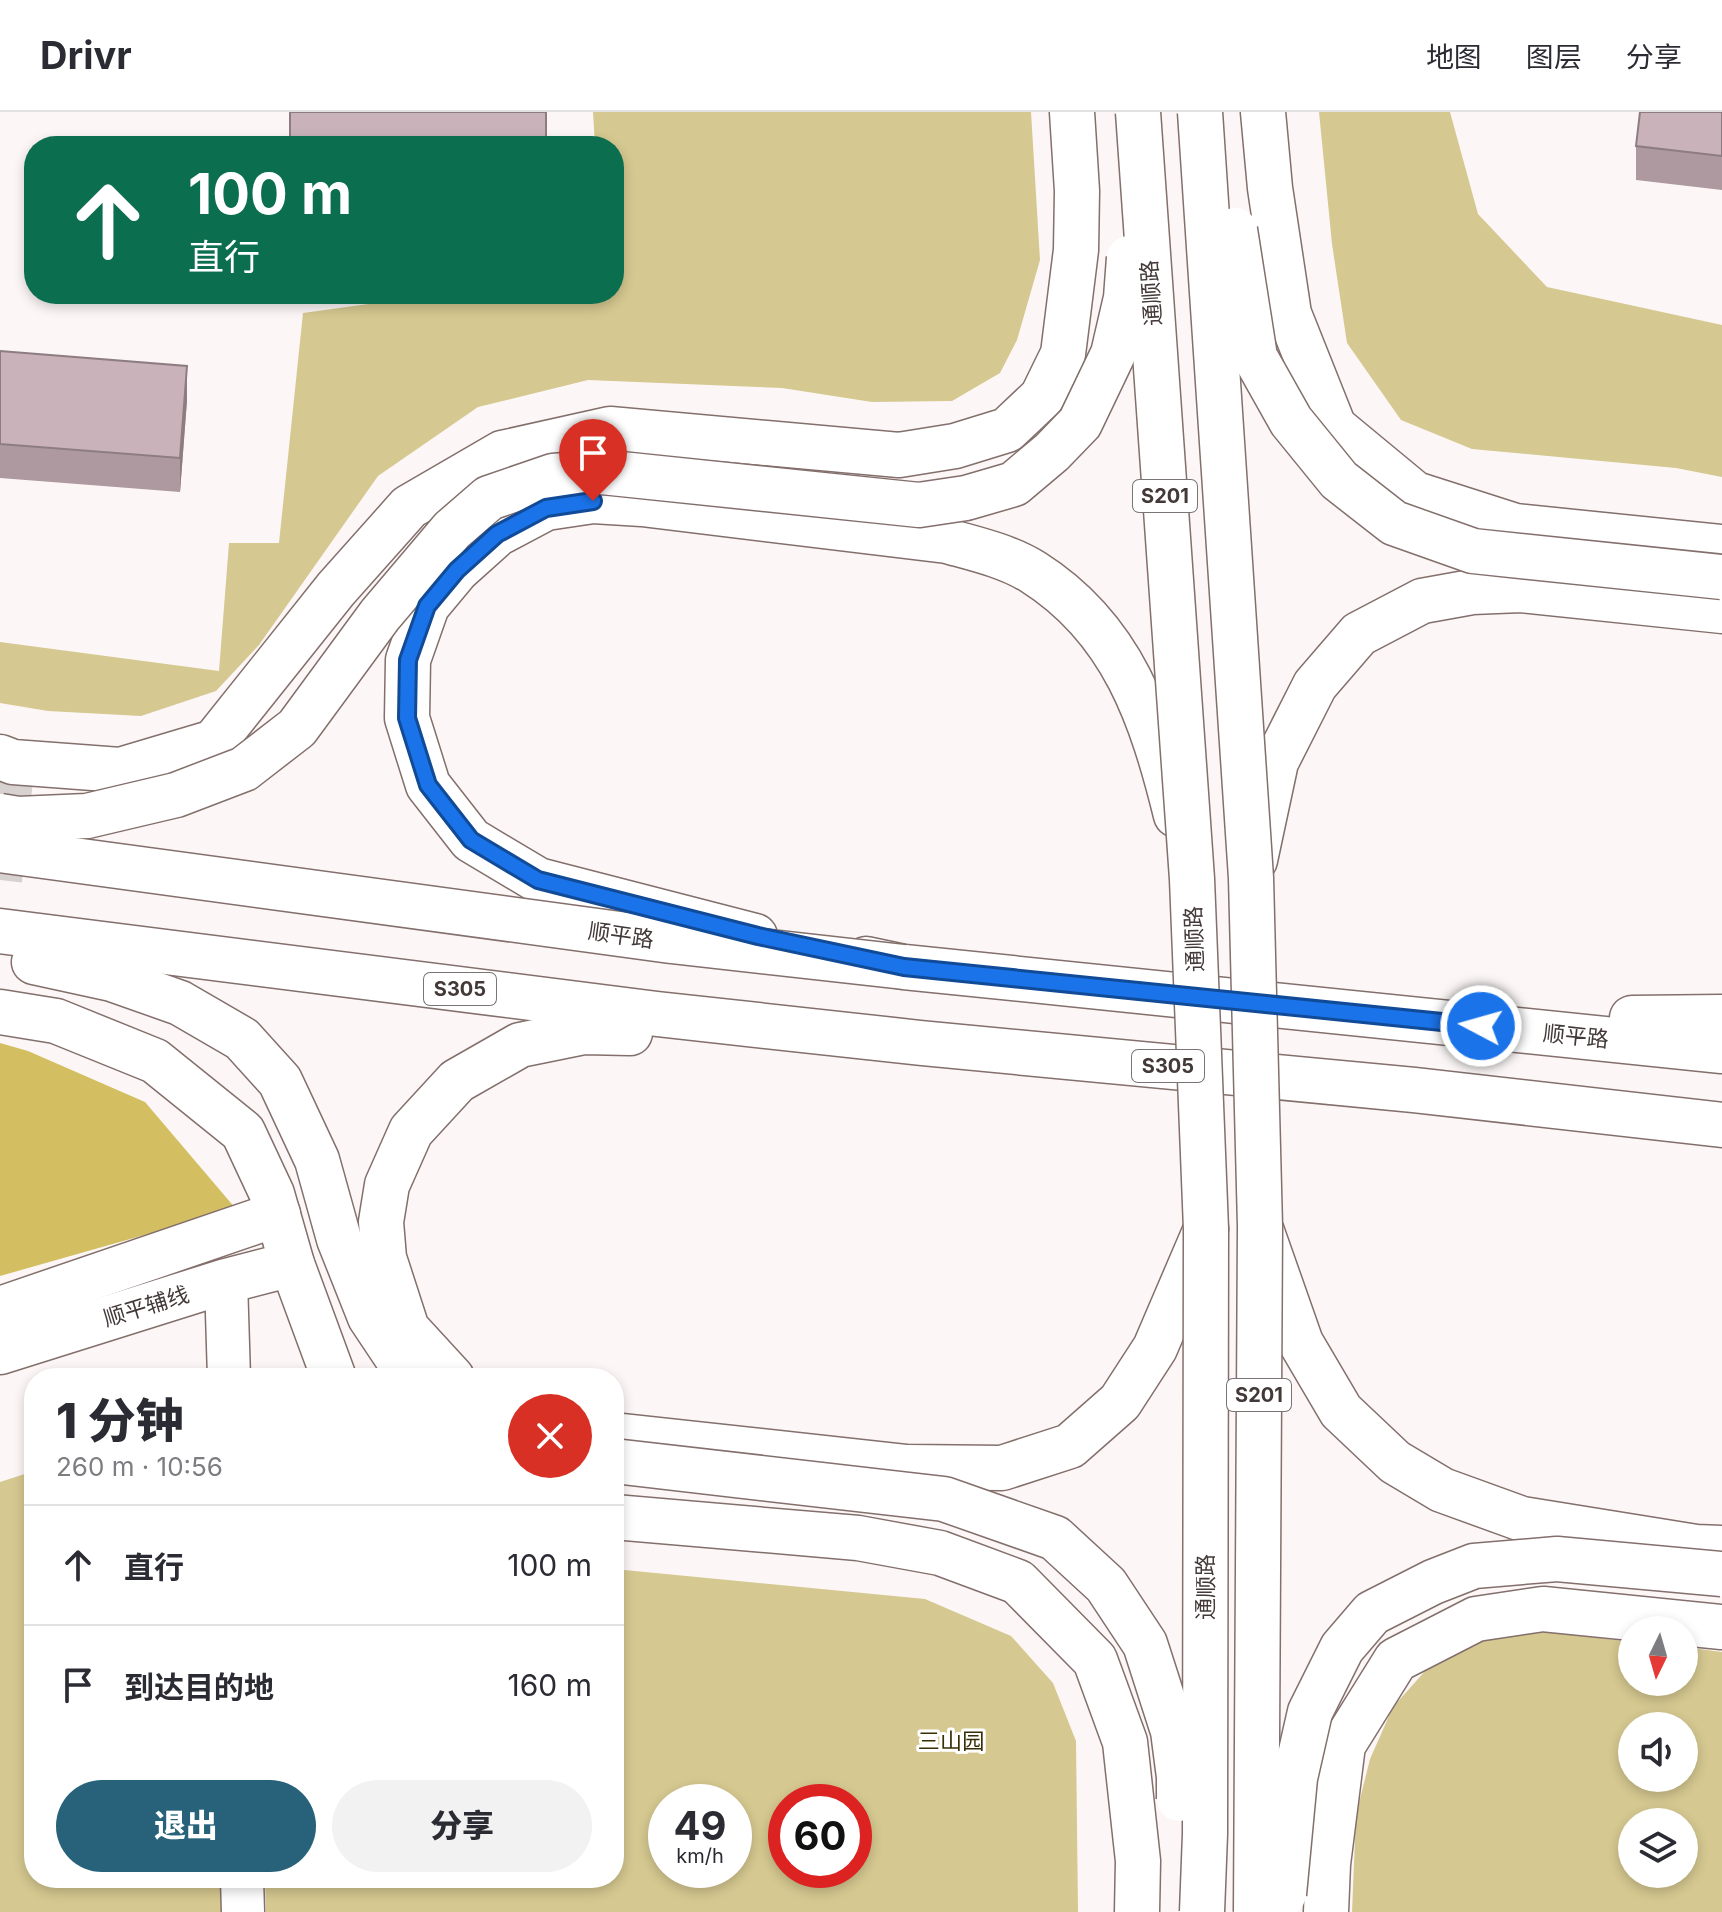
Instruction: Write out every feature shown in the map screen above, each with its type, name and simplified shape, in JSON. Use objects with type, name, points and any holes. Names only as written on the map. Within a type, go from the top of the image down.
[{"type":"main road","points":[[0,757],[13,762],[120,770],[214,742],[336,589],[409,507],[502,453],[610,429],[899,455],[955,446],[1007,430],[1042,397],[1063,354],[1076,250],[1077,191],[1072,112]]},
{"type":"main road","points":[[0,816],[18,819],[87,816],[176,795],[244,769],[297,728],[380,615],[452,530],[489,498],[553,476],[602,472],[919,505],[966,498],[1014,484],[1080,423],[1113,354],[1126,298],[1130,246],[1129,112]]},
{"type":"main road","name":"通顺路","points":[[1138,112],[1192,879],[1206,1229],[1202,1912]]},
{"type":"main road","name":"S201","points":[[1200,112],[1251,878],[1260,1226],[1256,1912]]},
{"type":"main road","points":[[1216,112],[1255,357],[1291,421],[1339,480],[1394,523],[1473,551],[1722,577]]},
{"type":"main road","points":[[1263,112],[1270,188],[1289,314],[1334,427],[1415,494],[1515,526],[1722,547]]},
{"type":"main road","points":[[904,967],[758,936],[538,880],[471,840],[428,785],[407,718],[408,660],[427,606],[457,570],[497,534],[546,508],[593,501],[642,504],[947,541],[988,552],[1033,572],[1066,598],[1101,633],[1136,688],[1159,748],[1192,879]]},
{"type":"main road","points":[[1251,878],[1276,762],[1315,685],[1359,634],[1422,601],[1472,592],[1521,590],[1722,611]]},
{"type":"main road","name":"顺平路","points":[[0,850],[656,939],[1722,1051]]},
{"type":"main road","name":"S305","points":[[0,931],[641,1012],[1480,1097],[1722,1125]]},
{"type":"main road","points":[[0,955],[126,983],[180,1003],[242,1039],[280,1081],[317,1160],[339,1239],[370,1317],[405,1368]]},
{"type":"main road","points":[[0,1012],[56,1021],[155,1061],[243,1132],[272,1194],[292,1264],[330,1368]]},
{"type":"main road","points":[[1421,1019],[1722,1017]]},
{"type":"main road","points":[[443,1368],[407,1329],[384,1258],[381,1222],[387,1185],[411,1131],[457,1081],[520,1045],[584,1032],[852,1035]]},
{"type":"main road","points":[[1480,1097],[1722,1138]]},
{"type":"main road","name":"顺平辅线","points":[[0,1309],[278,1214]]},
{"type":"main road","points":[[1260,1226],[1301,1343],[1341,1411],[1395,1462],[1442,1490],[1522,1519],[1696,1547],[1722,1548]]},
{"type":"main road","points":[[624,1436],[907,1467],[1002,1468],[1070,1446],[1120,1402],[1155,1348],[1206,1229]]},
{"type":"main road","name":"顺平辅线","points":[[0,1352],[226,1281],[292,1264]]},
{"type":"main road","points":[[624,1462],[944,1499],[1055,1538],[1106,1585],[1145,1644],[1173,1731],[1179,1777],[1178,1912]]},
{"type":"main road","points":[[624,1518],[858,1538],[940,1553],[1018,1582],[1095,1660],[1125,1742],[1138,1861],[1137,1912]]},
{"type":"main road","points":[[1282,1912],[1295,1778],[1310,1712],[1342,1648],[1372,1613],[1433,1582],[1474,1566],[1557,1559],[1722,1574]]},
{"type":"main road","points":[[1326,1912],[1328,1864],[1343,1745],[1396,1660],[1476,1619],[1543,1609],[1722,1627]]},
{"type":"street","points":[[226,1281],[229,1368]]},
{"type":"street","points":[[242,1888],[243,1912]]},
{"type":"green space","points":[[593,112],[1031,112],[1040,260],[1017,340],[1000,373],[952,401],[872,402],[782,388],[588,380],[478,407],[378,476],[259,645],[216,691],[141,716],[48,711],[0,703],[0,642],[219,671],[229,543],[279,543],[303,313],[368,304],[624,304],[624,136],[594,136]]},
{"type":"green space","points":[[1319,112],[1450,112],[1478,214],[1547,287],[1722,325],[1722,477],[1676,468],[1472,449],[1401,420],[1347,343],[1332,244]]},
{"type":"green space","points":[[24,1474],[24,1888],[223,1888],[223,1912],[0,1912],[0,1482]]},
{"type":"green space","name":"三山园","points":[[624,1570],[925,1599],[1011,1636],[1053,1683],[1076,1741],[1078,1912],[266,1912],[265,1888],[624,1888]]},
{"type":"green space","points":[[1515,1628],[1618,1640],[1618,1696],[1698,1696],[1698,1649],[1722,1652],[1722,1912],[1352,1912],[1356,1815],[1370,1759],[1393,1707],[1442,1652]]},
{"type":"shaded area","points":[[0,1043],[28,1051],[145,1102],[236,1209],[0,1276]]},
{"type":"building","points":[[290,112],[546,112],[546,136],[290,136]]},
{"type":"building","points":[[1640,112],[1722,112],[1722,156],[1636,146]]},
{"type":"building","points":[[0,351],[187,366],[180,458],[0,444]]},
{"type":"tunnel","points":[[0,880],[13,762]]},
{"type":"route","points":[[593,501],[546,508],[497,534],[457,570],[427,606],[408,660],[407,718],[428,785],[471,840],[538,880],[644,909],[904,967],[1481,1026]]}]
